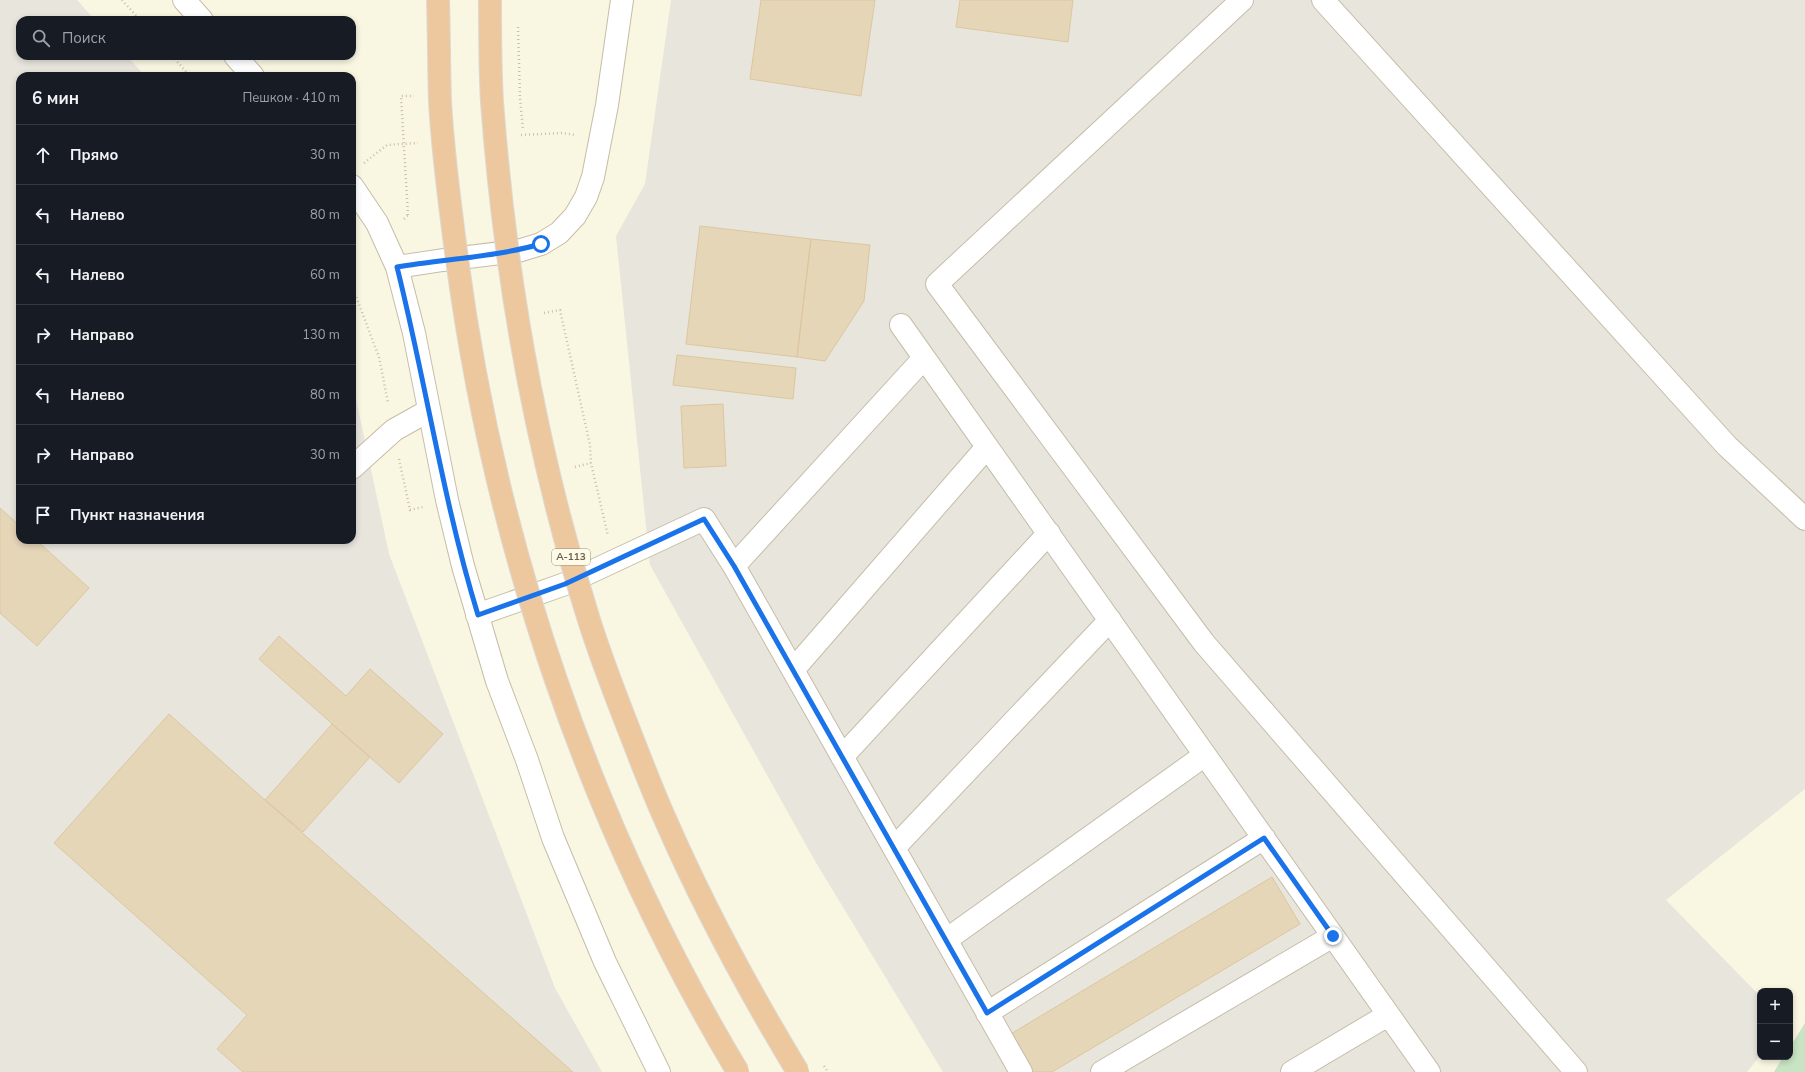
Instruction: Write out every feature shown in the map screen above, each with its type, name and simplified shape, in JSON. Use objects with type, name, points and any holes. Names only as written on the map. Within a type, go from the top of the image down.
[{"type":"highway","points":[[438,0],[440,102],[450,210],[464,318],[486,428],[511,533],[538,629],[570,721],[618,841],[666,942],[738,1072]]},
{"type":"highway","name":"А-113","points":[[490,0],[492,99],[501,204],[515,310],[536,418],[561,520],[589,620],[618,703],[665,820],[712,919],[763,1014],[798,1072]]},
{"type":"street","points":[[184,0],[198,16]]},
{"type":"street","points":[[397,267],[518,250],[541,244],[559,233],[575,216],[586,197],[593,177],[601,138],[622,0]]},
{"type":"street","points":[[1242,0],[937,284],[1204,643],[1576,1072]]},
{"type":"street","points":[[1323,0],[1727,446],[1805,519]]},
{"type":"street","points":[[239,60],[249,72]]},
{"type":"street","points":[[356,192],[377,223],[397,267],[414,333],[428,411],[447,500],[463,566],[497,681],[527,760],[553,838],[606,962],[659,1072]]},
{"type":"street","points":[[901,325],[1429,1072]]},
{"type":"street","points":[[734,566],[924,358]]},
{"type":"street","points":[[356,464],[394,430],[428,411]]},
{"type":"street","points":[[793,670],[988,447]]},
{"type":"street","points":[[478,615],[565,584],[704,519],[734,566],[1021,1072]]},
{"type":"street","points":[[842,757],[1049,533]]},
{"type":"street","points":[[894,848],[1110,620]]},
{"type":"street","points":[[946,940],[1205,755]]},
{"type":"street","points":[[987,1013],[1264,838]]},
{"type":"street","points":[[1102,1072],[1333,936]]},
{"type":"street","points":[[1292,1072],[1388,1015]]},
{"type":"path","points":[[122,0],[136,16]]},
{"type":"path","points":[[518,23],[520,98],[523,135]]},
{"type":"path","points":[[176,60],[186,72]]},
{"type":"path","points":[[408,215],[401,96],[417,96]]},
{"type":"path","points":[[514,136],[562,133],[601,138]]},
{"type":"path","points":[[361,166],[387,145],[419,142]]},
{"type":"path","points":[[545,320],[544,312],[560,310],[590,445],[591,463],[608,537],[619,559]]},
{"type":"path","points":[[574,463],[575,470]]},
{"type":"path","points":[[820,1059],[828,1072]]},
{"type":"shaded area","points":[[0,0],[77,0],[91,16],[16,16],[16,60],[131,60],[141,72],[16,72],[16,544],[356,544],[356,399],[389,554],[555,988],[602,1072],[0,1072]]},
{"type":"shaded area","points":[[671,0],[1805,0],[1805,789],[1666,900],[1757,993],[1757,1060],[1747,1072],[943,1072],[815,861],[650,565],[616,236],[645,184]]},
{"type":"green space","points":[[1805,1023],[1805,1072],[1774,1072],[1781,1060],[1793,1060],[1793,1042]]},
{"type":"building","points":[[761,0],[875,0],[861,96],[750,79]]},
{"type":"building","points":[[960,0],[1073,0],[1068,42],[956,27]]},
{"type":"building","points":[[700,226],[811,239],[797,357],[686,344]]},
{"type":"building","points":[[811,239],[870,245],[864,301],[825,361],[797,357]]},
{"type":"building","points":[[677,355],[796,368],[793,399],[673,385]]},
{"type":"building","points":[[723,404],[726,466],[684,468],[681,406]]},
{"type":"building","points":[[0,508],[16,522],[16,544],[40,544],[89,588],[37,646],[0,613]]},
{"type":"building","points":[[279,636],[346,696],[370,669],[443,734],[399,783],[259,659]]},
{"type":"building","points":[[169,714],[573,1072],[243,1072],[217,1049],[247,1015],[54,843]]},
{"type":"building","points":[[332,724],[370,757],[303,832],[265,800]]},
{"type":"building","points":[[1272,877],[1300,924],[1052,1072],[1032,1072],[1009,1035]]},
{"type":"route","points":[[541,244],[518,250],[397,267],[414,333],[428,411],[447,500],[463,566],[478,615],[565,584],[704,519],[734,566],[987,1013],[1264,838],[1333,936]]}]
